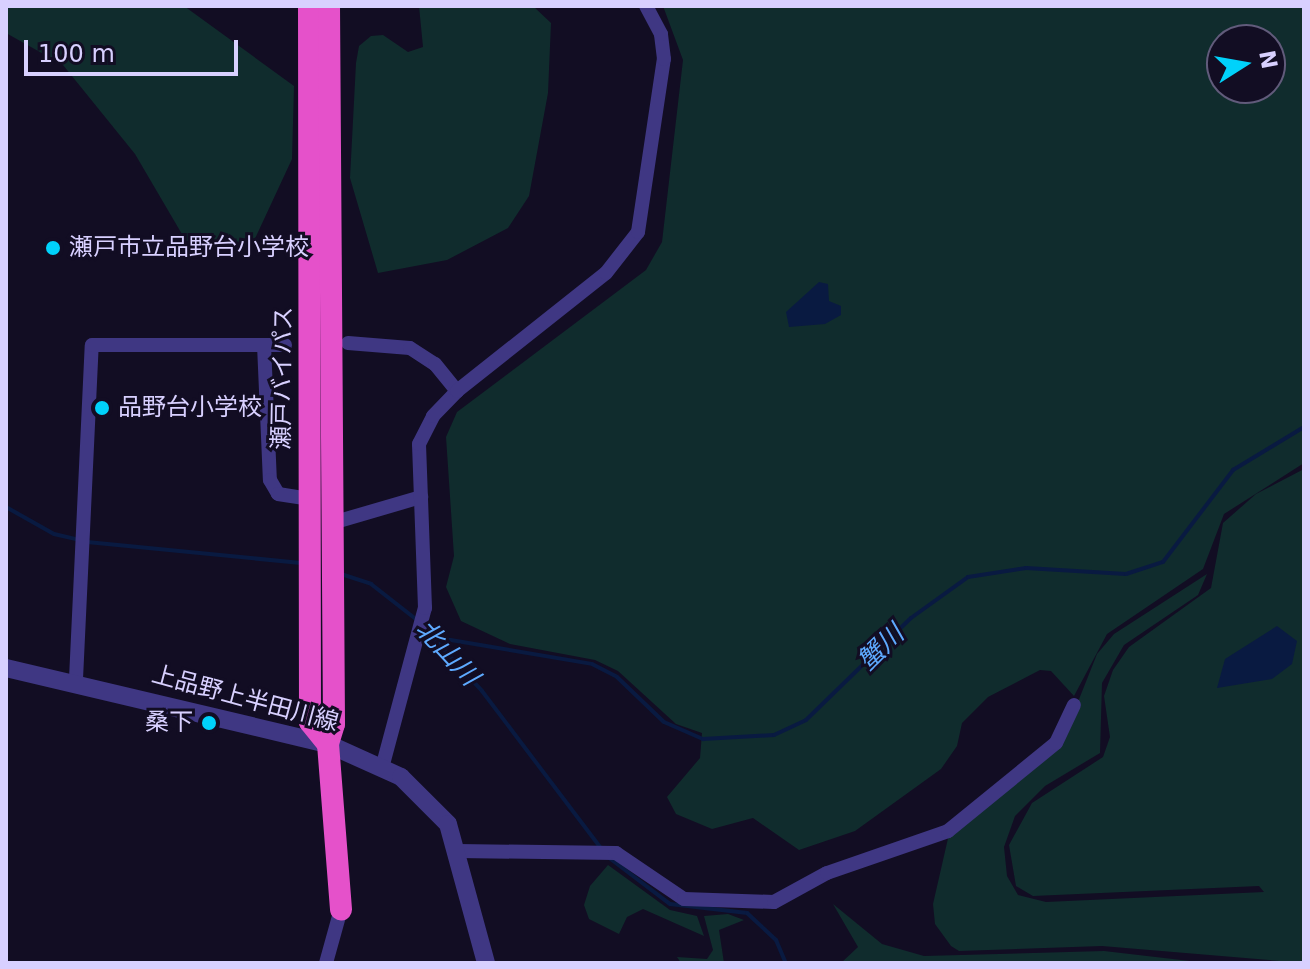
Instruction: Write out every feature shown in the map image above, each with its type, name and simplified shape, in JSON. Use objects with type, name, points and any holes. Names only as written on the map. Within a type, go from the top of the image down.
[{"type":"highway","name":"瀬戸バイパス","points":[[309,6],[307,582],[310,722],[328,744]]},
{"type":"highway","name":"瀬戸バイパス","points":[[329,6],[334,724],[328,744],[341,909]]},
{"type":"street","points":[[382,768],[420,637],[425,608],[419,444],[433,416],[457,391],[612,267],[638,232],[664,59],[661,34],[646,6]]},
{"type":"street","points":[[348,343],[410,348],[457,391]]},
{"type":"street","points":[[76,679],[92,345],[285,345]]},
{"type":"street","points":[[264,345],[270,480],[278,494],[308,499]]},
{"type":"street","points":[[332,523],[421,497]]},
{"type":"street","name":"上品野上半田川線","points":[[6,668],[76,679],[328,744],[382,768],[427,798],[448,824],[458,851],[486,963]]},
{"type":"street","points":[[458,851],[616,853],[684,899],[774,902],[866,857],[948,831],[1056,743],[1074,705]]},
{"type":"street","points":[[326,963],[341,909]]},
{"type":"green space","points":[[6,6],[184,6],[294,86],[292,159],[253,243],[186,241],[135,154],[63,65],[6,33]]},
{"type":"green space","points":[[419,6],[533,6],[551,23],[548,93],[529,196],[508,228],[447,260],[378,273],[350,178],[356,63],[359,46],[371,36],[383,35],[408,52],[423,47]]},
{"type":"green space","points":[[663,6],[1304,6],[1304,463],[1224,514],[1203,569],[1107,634],[1074,696],[1051,671],[1040,670],[988,697],[962,723],[957,746],[941,769],[855,831],[799,850],[753,818],[712,829],[676,814],[667,797],[700,758],[702,733],[676,724],[618,671],[595,660],[510,644],[461,621],[446,587],[454,556],[446,437],[457,412],[646,270],[662,242],[683,60]]},
{"type":"green space","points":[[1304,469],[1304,963],[1102,946],[959,951],[951,946],[935,924],[933,904],[949,834],[1060,747],[1097,654],[1114,634],[1207,574],[1198,595],[1124,645],[1102,683],[1100,753],[1045,786],[1015,816],[1004,847],[1007,876],[1018,895],[1046,902],[1264,892],[1259,886],[1033,896],[1016,886],[1009,845],[1032,803],[1103,757],[1110,737],[1104,696],[1113,670],[1129,647],[1211,588],[1223,523],[1256,494]]},
{"type":"green space","points":[[608,865],[670,910],[697,916],[704,936],[643,909],[627,917],[619,934],[589,919],[584,905],[590,886]]},
{"type":"green space","points":[[833,904],[882,944],[924,956],[1104,951],[1207,963],[841,963],[858,947]]},
{"type":"green space","points":[[728,914],[744,920],[719,930],[724,963],[681,963],[677,957],[707,959],[713,950],[704,916]]},
{"type":"water","points":[[819,282],[828,284],[829,301],[841,306],[841,315],[825,324],[789,327],[786,312]]},
{"type":"water","points":[[1277,626],[1297,641],[1292,664],[1272,679],[1217,688],[1225,659]]},
{"type":"waterway","name":"蟹川","points":[[433,637],[592,664],[617,677],[664,722],[703,739],[774,735],[806,720],[911,618],[968,577],[1026,568],[1126,574],[1163,562],[1233,470],[1304,427]]},
{"type":"waterway","name":"北山川","points":[[6,507],[54,534],[79,540]]},
{"type":"waterway","name":"北山川","points":[[87,542],[301,563]]},
{"type":"waterway","name":"北山川","points":[[341,574],[371,584],[417,620]]},
{"type":"waterway","name":"北山川","points":[[423,627],[482,691],[600,847]]},
{"type":"waterway","name":"北山川","points":[[608,857],[670,904],[747,913],[776,940],[786,963]]},
{"type":"place","name":"瀬戸市立品野台小学校","points":[[53,248]]},
{"type":"place","name":"品野台小学校","points":[[102,408]]},
{"type":"place","name":"桑下","points":[[209,723]]}]
